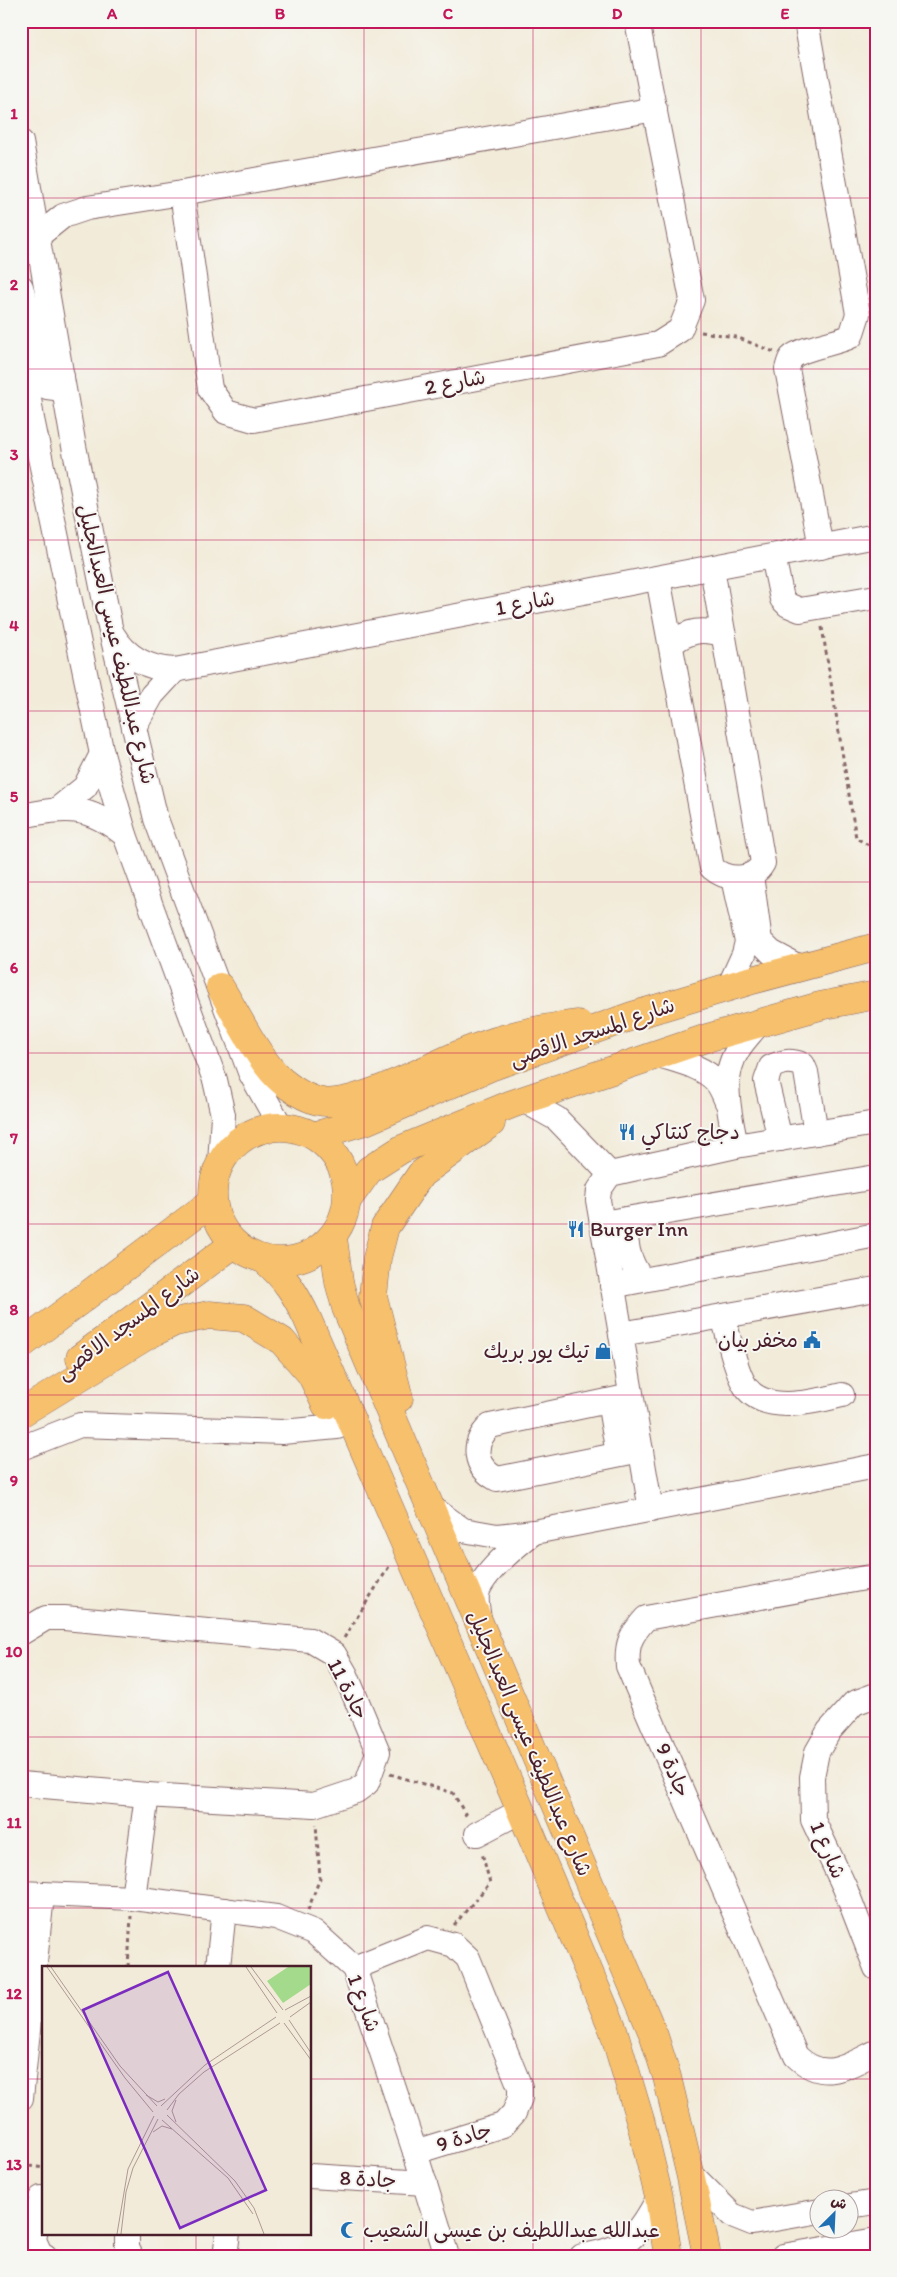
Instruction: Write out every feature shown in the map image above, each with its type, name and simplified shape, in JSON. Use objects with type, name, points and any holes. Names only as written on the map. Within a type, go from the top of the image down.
[{"type":"main road","name":"شارع المسجد الاقصى","points":[[314,1136],[368,1120],[493,1066],[632,1016],[729,986],[876,947]]},
{"type":"main road","points":[[220,987],[264,1059],[281,1080],[298,1092],[323,1102],[360,1097],[474,1048],[536,1029],[632,1016]]},
{"type":"main road","name":"شارع المسجد الاقصى","points":[[348,1199],[369,1170],[402,1149],[517,1102],[758,1024],[820,1006],[876,996]]},
{"type":"main road","points":[[408,1456],[401,1408],[373,1296],[377,1258],[385,1227],[421,1174],[482,1131],[517,1102]]},
{"type":"main road","points":[[281,1127],[298,1129],[314,1136],[329,1148],[340,1163],[347,1180],[348,1199],[343,1220],[333,1238],[314,1253],[290,1261],[265,1260],[249,1254],[234,1244],[220,1224],[213,1201],[214,1182],[220,1164],[230,1149],[245,1137],[262,1129],[281,1127]]},
{"type":"main road","points":[[21,1345],[213,1201]]},
{"type":"main road","name":"شارع عبداللطيف عيسى العبدالجليل","points":[[333,1238],[338,1282],[346,1308],[637,1993],[667,2077],[690,2173],[707,2256]]},
{"type":"main road","name":"شارع المسجد الاقصى","points":[[21,1403],[234,1244]]},
{"type":"main road","name":"شارع عبداللطيف عيسى العبدالجليل","points":[[265,1260],[293,1288],[307,1318],[521,1811],[613,2029],[641,2123],[659,2197],[668,2256]]},
{"type":"main road","points":[[21,1413],[148,1335],[175,1322],[209,1315],[244,1318],[282,1341],[311,1374],[361,1481],[404,1543]]},
{"type":"main road","points":[[446,1638],[456,1644],[471,1661],[519,1777],[532,1784],[545,1778]]},
{"type":"main road","points":[[521,1811],[533,1809],[542,1814],[606,1958],[625,1983],[637,1993]]},
{"type":"street","points":[[637,21],[692,300],[680,330]]},
{"type":"street","points":[[806,21],[866,297],[851,336],[840,342],[799,353],[790,359],[787,370],[821,547]]},
{"type":"street","points":[[38,236],[63,216],[87,208],[182,194],[655,109]]},
{"type":"street","name":"شارع عبداللطيف عيسى العبدالجليل","points":[[21,142],[91,532],[110,627],[156,819],[250,1072],[281,1127]]},
{"type":"street","name":"شارع 2","points":[[182,194],[210,389],[226,412],[254,420],[658,344],[680,330]]},
{"type":"street","points":[[32,198],[62,206],[87,208]]},
{"type":"street","points":[[21,287],[28,310],[42,382],[47,387],[54,388],[60,383],[62,377]]},
{"type":"street","name":"شارع عبداللطيف عيسى العبدالجليل","points":[[21,343],[32,419],[102,754],[125,836],[215,1080],[223,1115],[220,1164]]},
{"type":"street","points":[[32,419],[35,413],[41,409],[48,409],[53,412],[73,510],[80,522],[91,532]]},
{"type":"street","name":"شارع 1","points":[[110,627],[121,646],[137,660],[156,668],[175,670],[876,536]]},
{"type":"street","points":[[773,556],[782,599],[788,605],[800,610],[876,597]]},
{"type":"street","points":[[658,578],[712,868],[719,874],[742,877],[760,869],[763,862],[712,568]]},
{"type":"street","points":[[670,644],[683,634],[697,630],[709,630],[724,635]]},
{"type":"street","points":[[134,728],[152,695],[175,670]]},
{"type":"street","points":[[59,808],[85,787],[102,754]]},
{"type":"street","points":[[21,816],[59,808],[95,816],[125,836]]},
{"type":"street","points":[[742,877],[760,940],[771,952],[799,967]]},
{"type":"street","points":[[729,986],[744,954],[747,942],[742,877]]},
{"type":"street","points":[[727,1102],[728,1081],[737,1049],[758,1024]]},
{"type":"street","points":[[659,1055],[691,1066],[718,1082],[727,1102],[736,1146]]},
{"type":"street","points":[[780,1138],[766,1081],[772,1067],[780,1062],[792,1061],[803,1065],[806,1072],[816,1132]]},
{"type":"street","points":[[517,1102],[557,1119],[610,1174]]},
{"type":"street","points":[[651,1510],[630,1452],[620,1398],[621,1334],[598,1200],[599,1190],[610,1174],[736,1146],[876,1123]]},
{"type":"street","points":[[602,1223],[876,1177]]},
{"type":"street","points":[[627,1219],[626,1250],[631,1264],[642,1280]]},
{"type":"street","points":[[612,1286],[876,1235]]},
{"type":"street","points":[[621,1334],[876,1289]]},
{"type":"street","points":[[723,1316],[743,1383],[755,1397],[773,1403],[815,1402],[842,1395]]},
{"type":"street","points":[[620,1398],[490,1426],[479,1438],[477,1455],[484,1470],[497,1480],[630,1452]]},
{"type":"street","points":[[21,1448],[80,1425],[282,1432],[337,1427]]},
{"type":"street","points":[[431,1507],[463,1530],[497,1536],[534,1532],[876,1466]]},
{"type":"street","points":[[479,1622],[476,1594],[493,1568],[514,1547],[534,1532]]},
{"type":"street","name":"جادة 9","points":[[876,1576],[646,1618],[634,1632],[627,1648],[628,1666],[796,2056],[807,2066],[820,2070],[838,2071],[876,2052]]},
{"type":"street","name":"جادة 11","points":[[21,1633],[46,1618],[64,1618],[310,1640],[334,1654],[346,1675],[378,1752],[367,1783],[356,1792],[314,1805],[147,1795],[21,1784]]},
{"type":"street","name":"شارع 1","points":[[876,1695],[854,1704],[828,1731],[817,1752],[812,1785],[813,1820],[845,1888],[876,1968]]},
{"type":"street","points":[[133,1898],[147,1795]]},
{"type":"street","points":[[477,1834],[521,1811]]},
{"type":"street","points":[[21,2098],[32,1894]]},
{"type":"street","name":"شارع 1","points":[[32,1894],[133,1898],[276,1917],[314,1932],[354,1968],[415,2152],[447,2256]]},
{"type":"street","points":[[218,1966],[224,1910]]},
{"type":"street","points":[[354,1968],[428,1938],[441,1940]]},
{"type":"street","name":"جادة 9","points":[[415,2152],[503,2125],[514,2113],[520,2098],[520,2087],[468,1958],[454,1945],[441,1940]]},
{"type":"street","points":[[690,2173],[732,2215],[752,2223],[810,2213]]},
{"type":"street","name":"جادة 8","points":[[311,2176],[425,2183]]},
{"type":"street","points":[[582,2256],[601,2253],[626,2242],[643,2227],[659,2197]]},
{"type":"street","points":[[41,2198],[34,2240],[40,2253],[45,2256]]},
{"type":"street","points":[[860,2204],[876,2202]]},
{"type":"street","points":[[127,2234],[128,2248],[131,2256]]},
{"type":"street","points":[[225,2256],[228,2234]]},
{"type":"street","points":[[783,2256],[876,2240]]},
{"type":"path","points":[[680,330],[736,337],[790,359]]},
{"type":"path","points":[[818,607],[856,838],[876,849]]},
{"type":"path","points":[[334,1654],[404,1543]]},
{"type":"path","points":[[373,1768],[453,1793],[477,1834],[490,1883],[441,1940]]},
{"type":"path","points":[[301,1927],[320,1878],[314,1805]]},
{"type":"path","points":[[128,1966],[133,1898]]},
{"type":"path","points":[[21,2165],[42,2168]]},
{"type":"place","name":"دجاج كنتاكي","points":[[627,1132]]},
{"type":"place","name":"Burger Inn","points":[[576,1229]]},
{"type":"place","name":"مخفر بيان","points":[[812,1340]]},
{"type":"place","name":"تيك يور بريك","points":[[603,1351]]},
{"type":"place","name":"عبدالله عبداللطيف بن عيسى الشعيب","points":[[349,2230]]}]
